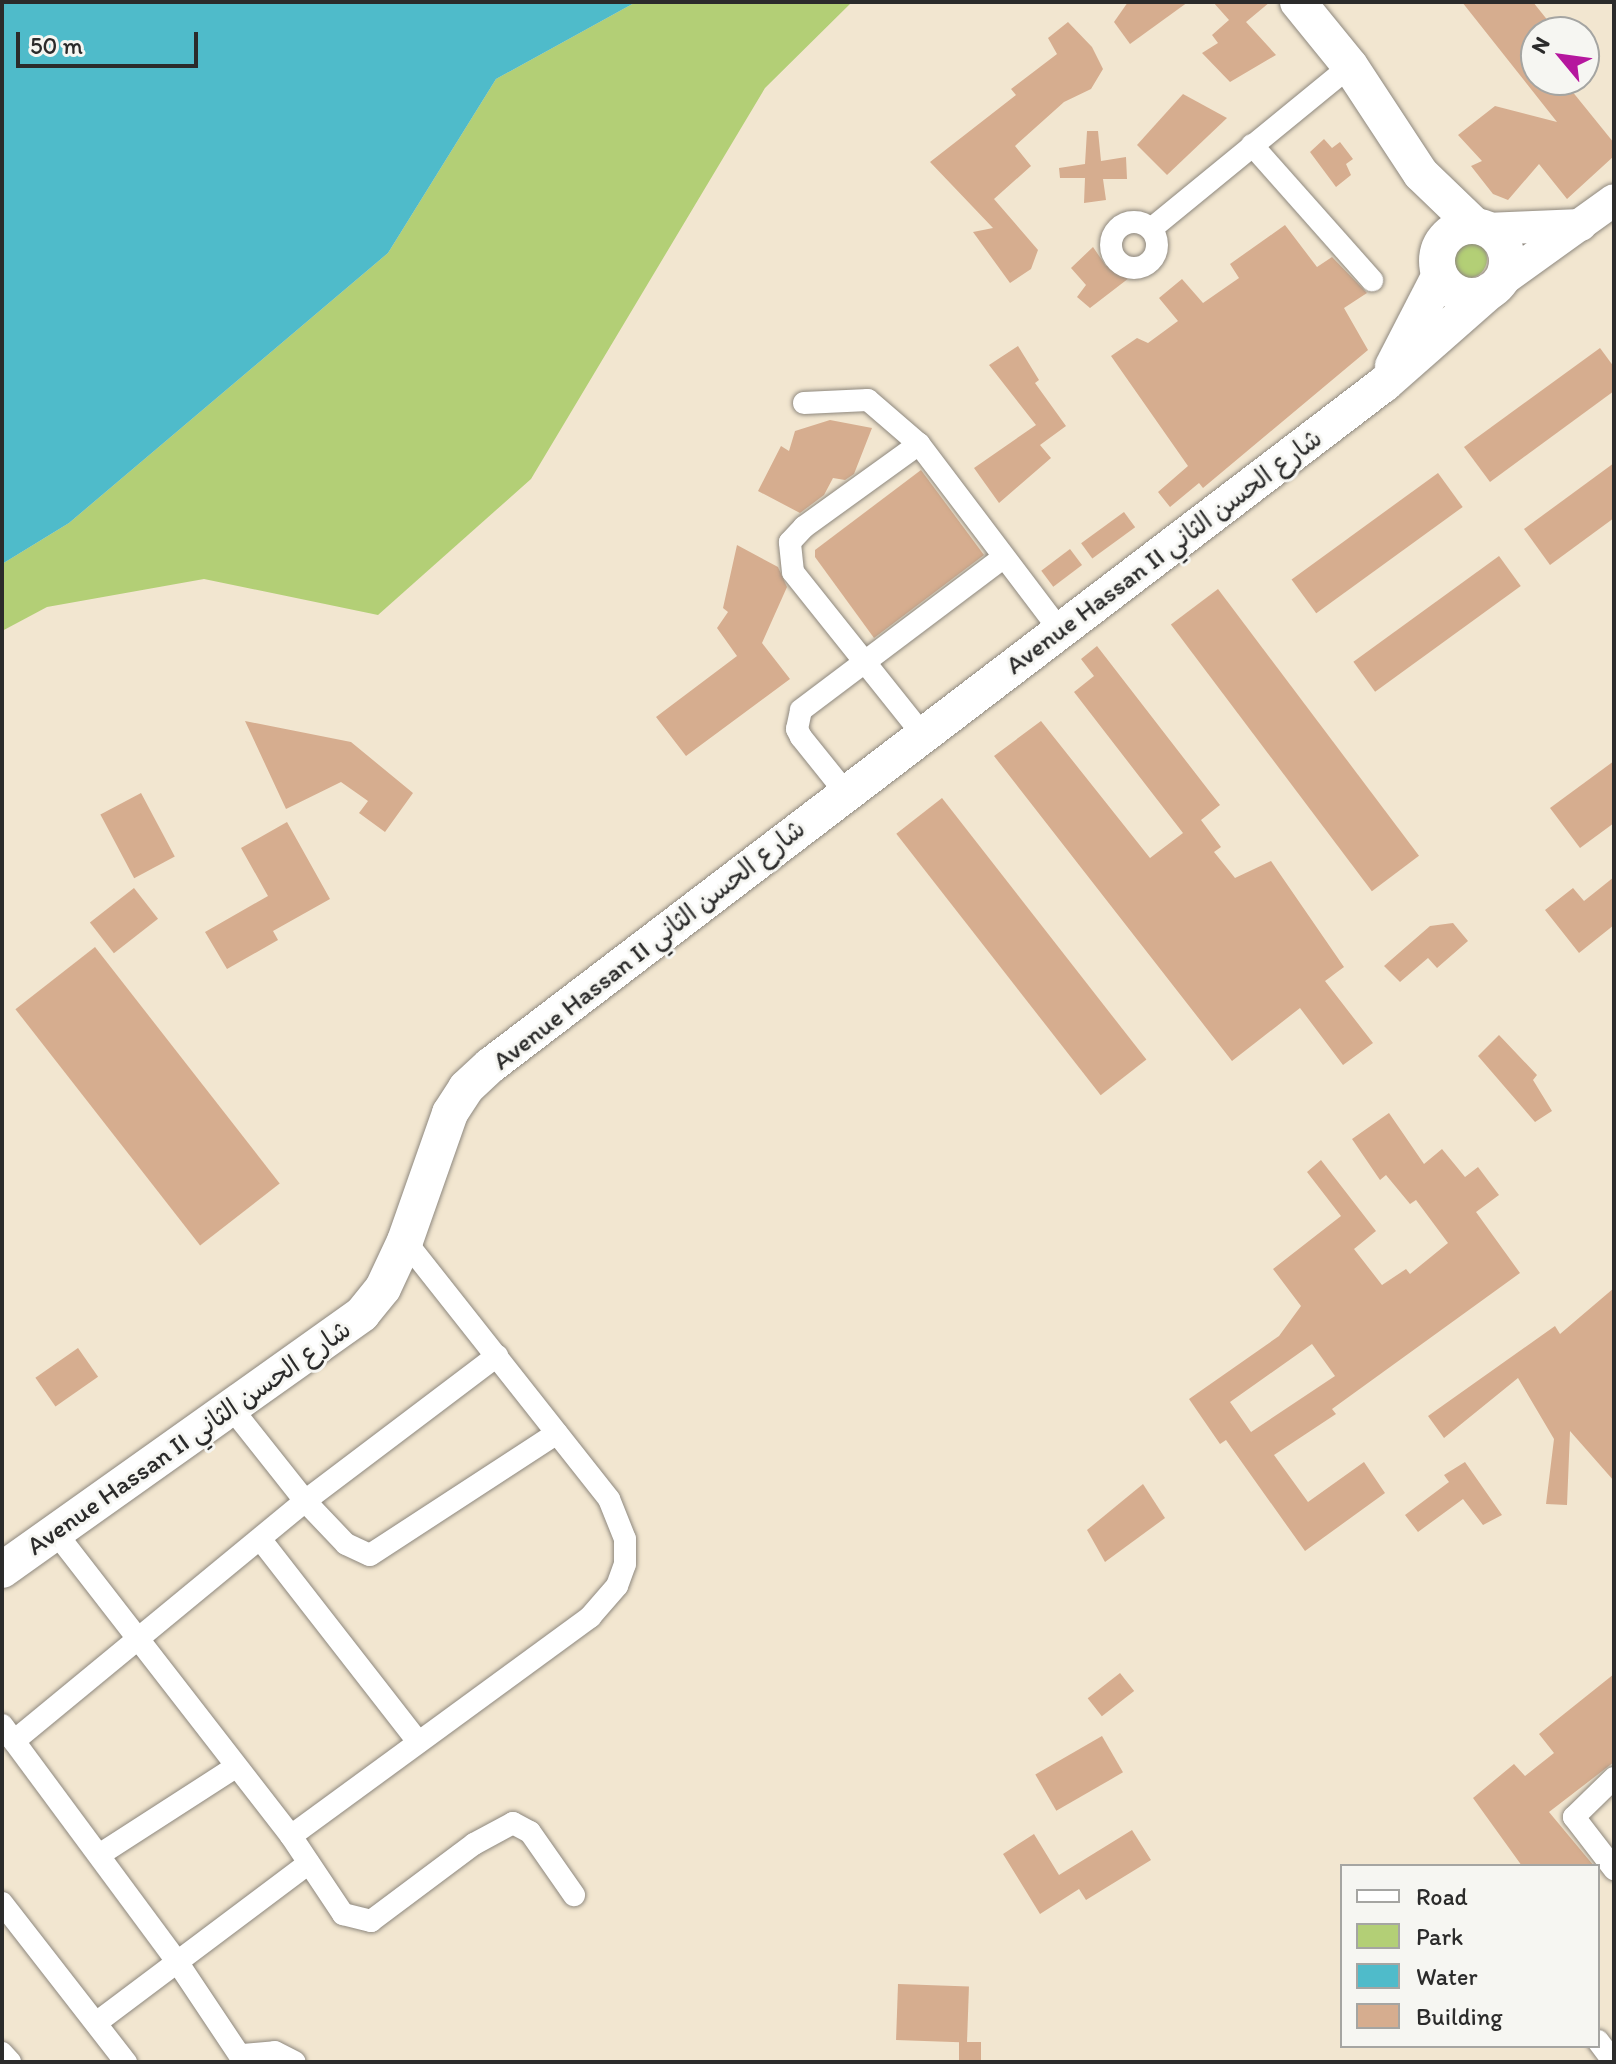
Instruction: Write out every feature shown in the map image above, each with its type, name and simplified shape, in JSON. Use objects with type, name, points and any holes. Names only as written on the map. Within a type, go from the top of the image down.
[{"type":"main road","points":[[1298,2],[1350,66],[1421,174],[1504,247],[1505,271],[1495,287]]},
{"type":"main road","points":[[1421,174],[1438,269],[1461,294],[1495,287],[1614,200]]},
{"type":"main road","points":[[1438,269],[1448,236],[1480,228],[1581,225]]},
{"type":"main road","name":"Avenue Hassan II شارع الحسن الثاني","points":[[1384,384],[1438,269]]},
{"type":"main road","name":"Avenue Hassan II شارع الحسن الثاني","points":[[2,1570],[233,1410],[362,1314],[383,1288],[405,1241],[443,1127],[466,1088],[846,793],[1384,384],[1495,287]]},
{"type":"street","points":[[1151,229],[1350,66]]},
{"type":"street","points":[[1252,145],[1372,280]]},
{"type":"street","points":[[804,403],[868,400],[919,444],[1061,632]]},
{"type":"street","points":[[919,444],[790,542],[793,572],[923,735]]},
{"type":"street","points":[[846,793],[801,737],[798,719],[809,702],[1003,558]]},
{"type":"street","points":[[291,1836],[590,1617],[617,1586],[625,1564],[620,1519],[557,1433],[405,1241]]},
{"type":"street","points":[[295,2062],[275,2052],[244,2059],[178,1963],[8,1733],[135,1639],[261,1540],[305,1501],[497,1356]]},
{"type":"street","points":[[233,1410],[305,1501],[346,1544],[370,1555],[557,1433]]},
{"type":"street","points":[[56,1533],[234,1768],[291,1836],[343,1914],[371,1921],[489,1834],[516,1823],[530,1832],[574,1895]]},
{"type":"street","points":[[261,1540],[418,1742]]},
{"type":"street","points":[[99,1855],[234,1768]]},
{"type":"street","points":[[1614,1778],[1574,1817],[1614,1869]]},
{"type":"street","points":[[96,2023],[309,1863]]},
{"type":"street","points":[[2,1903],[126,2062]]},
{"type":"street","points":[[1600,2044],[1614,2062]]},
{"type":"street","points":[[2,2053],[10,2062]]},
{"type":"green space","points":[[636,2],[852,2],[765,88],[531,479],[378,615],[204,579],[47,607],[2,631],[2,564],[69,523],[388,253],[496,79]]},
{"type":"green space","points":[[1468,240],[1481,246],[1487,259],[1481,272],[1468,278],[1455,272],[1449,259],[1455,246]]},
{"type":"water","points":[[2,2],[636,2],[496,79],[388,253],[69,523],[2,564]]},
{"type":"building","points":[[1128,2],[1188,2],[1130,44],[1114,22]]},
{"type":"building","points":[[1213,2],[1270,2],[1246,22],[1276,55],[1230,82],[1202,53],[1218,43],[1212,35],[1229,20]]},
{"type":"building","points":[[1462,2],[1533,2],[1544,16],[1520,16],[1520,75]]},
{"type":"building","points":[[1068,22],[1092,47],[1103,69],[1091,89],[1064,102],[1015,146],[1031,166],[994,199],[1038,250],[1031,269],[1010,283],[973,232],[993,228],[930,162],[1016,95],[1011,89],[1057,54],[1048,38]]},
{"type":"building","points":[[1183,94],[1227,118],[1167,175],[1137,145]]},
{"type":"building","points":[[1536,96],[1576,96],[1614,143],[1614,156],[1567,199],[1539,164],[1508,200],[1493,194],[1471,166],[1482,161],[1458,135],[1495,106],[1557,122]]},
{"type":"building","points":[[1087,131],[1098,131],[1101,161],[1126,157],[1127,179],[1103,179],[1106,200],[1084,203],[1085,178],[1060,178],[1059,168],[1085,164]]},
{"type":"building","points":[[1324,139],[1332,148],[1340,142],[1353,159],[1346,164],[1351,175],[1336,187],[1310,152]]},
{"type":"building","points":[[1285,225],[1317,267],[1332,257],[1367,293],[1344,308],[1368,350],[1203,488],[1199,483],[1170,507],[1158,492],[1188,466],[1111,356],[1137,338],[1148,343],[1178,321],[1159,298],[1182,279],[1203,303],[1239,278],[1230,264]]},
{"type":"building","points":[[1093,247],[1106,266],[1116,265],[1129,278],[1090,308],[1077,297],[1086,285],[1071,268]]},
{"type":"building","points":[[1018,346],[1039,380],[1035,383],[1066,426],[1040,445],[1051,458],[999,503],[974,468],[1036,425],[989,365]]},
{"type":"building","points":[[1600,348],[1614,367],[1614,391],[1490,482],[1464,447]]},
{"type":"building","points":[[830,420],[872,428],[854,474],[845,480],[833,478],[824,495],[800,513],[758,491],[781,446],[789,451],[795,431]]},
{"type":"building","points":[[1614,463],[1614,518],[1550,565],[1524,529]]},
{"type":"building","points":[[921,470],[984,555],[874,638],[815,557],[815,550]]},
{"type":"building","points":[[1438,473],[1463,507],[1316,613],[1292,579]]},
{"type":"building","points":[[1124,512],[1135,527],[1092,559],[1081,543]]},
{"type":"building","points":[[737,545],[778,567],[787,587],[762,643],[790,679],[686,756],[656,717],[737,656],[717,628],[728,612],[723,608]]},
{"type":"building","points":[[1070,549],[1082,565],[1053,587],[1041,571]]},
{"type":"building","points":[[1499,556],[1521,586],[1375,692],[1353,662]]},
{"type":"building","points":[[1218,589],[1419,856],[1372,891],[1171,625]]},
{"type":"building","points":[[1097,646],[1220,805],[1201,820],[1221,847],[1214,852],[1235,878],[1271,861],[1344,967],[1325,981],[1373,1043],[1343,1065],[1300,1008],[1232,1061],[994,756],[1041,721],[1150,858],[1183,833],[1074,692],[1094,676],[1081,659]]},
{"type":"building","points":[[245,721],[351,742],[413,793],[385,832],[359,813],[368,801],[341,782],[286,809]]},
{"type":"building","points":[[1614,761],[1614,823],[1580,848],[1550,808]]},
{"type":"building","points":[[141,793],[175,857],[134,878],[100,815]]},
{"type":"building","points":[[942,798],[1146,1060],[1101,1095],[896,834]]},
{"type":"building","points":[[287,822],[330,899],[273,931],[278,940],[227,969],[205,932],[268,896],[241,848]]},
{"type":"building","points":[[1614,877],[1614,925],[1579,953],[1545,910],[1573,888],[1584,901]]},
{"type":"building","points":[[134,888],[158,919],[114,953],[90,922]]},
{"type":"building","points":[[1453,923],[1468,941],[1437,968],[1428,958],[1400,982],[1384,966],[1430,926]]},
{"type":"building","points":[[95,947],[280,1183],[200,1246],[15,1009]]},
{"type":"building","points":[[1499,1035],[1537,1075],[1533,1080],[1552,1111],[1535,1122],[1478,1056]]},
{"type":"building","points":[[1389,1113],[1424,1164],[1442,1149],[1465,1177],[1478,1167],[1499,1195],[1476,1212],[1520,1273],[1332,1409],[1336,1414],[1274,1455],[1308,1502],[1364,1462],[1385,1493],[1305,1551],[1226,1440],[1220,1444],[1189,1399],[1279,1336],[1301,1306],[1273,1269],[1341,1216],[1307,1172],[1321,1160],[1376,1231],[1354,1249],[1382,1285],[1406,1269],[1410,1274],[1448,1243],[1416,1200],[1410,1204],[1386,1175],[1380,1180],[1352,1139]],"holes":[[[1312,1344],[1335,1376],[1251,1432],[1230,1402]]]},
{"type":"building","points":[[1614,1288],[1614,1481],[1570,1431],[1567,1505],[1546,1504],[1554,1439],[1518,1378],[1444,1438],[1428,1416],[1555,1326],[1560,1334]]},
{"type":"building","points":[[78,1348],[98,1377],[55,1406],[35,1378]]},
{"type":"building","points":[[1465,1462],[1502,1515],[1483,1525],[1463,1499],[1418,1532],[1405,1515],[1449,1482],[1444,1475]]},
{"type":"building","points":[[1143,1484],[1165,1518],[1105,1562],[1087,1530]]},
{"type":"building","points":[[1120,1673],[1134,1691],[1102,1716],[1088,1698]]},
{"type":"building","points":[[1614,1674],[1614,1762],[1549,1812],[1592,1864],[1521,1864],[1473,1798],[1514,1764],[1525,1776],[1554,1753],[1539,1734]]},
{"type":"building","points":[[1102,1736],[1123,1772],[1056,1811],[1035,1774]]},
{"type":"building","points":[[1132,1830],[1151,1860],[1086,1900],[1079,1889],[1040,1914],[1003,1854],[1034,1834],[1059,1875]]},
{"type":"building","points":[[898,1984],[969,1986],[967,2042],[896,2040]]},
{"type":"building","points":[[959,2042],[981,2042],[981,2062],[959,2062]]}]
